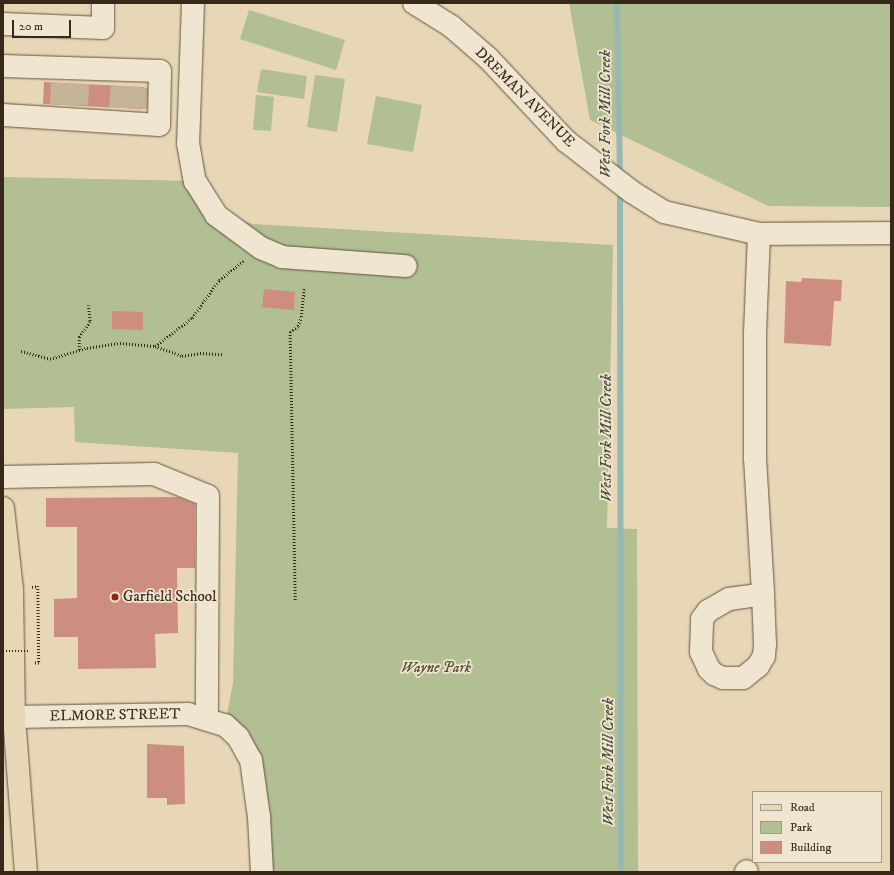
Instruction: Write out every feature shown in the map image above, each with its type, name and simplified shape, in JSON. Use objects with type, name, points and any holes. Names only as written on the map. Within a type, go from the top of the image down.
[{"type":"main road","points":[[3,508],[12,590],[9,717],[26,872]]},
{"type":"street","points":[[84,28],[91,17],[92,3]]},
{"type":"street","points":[[3,24],[103,28],[103,3]]},
{"type":"street","points":[[193,3],[188,143],[195,181],[216,215],[261,248],[282,257],[406,266]]},
{"type":"street","name":"DREMAN AVENUE","points":[[414,3],[451,26],[488,58],[566,141],[632,192],[664,212],[759,234],[891,233]]},
{"type":"street","points":[[3,66],[64,76],[122,78],[160,71],[159,124],[120,115],[62,112],[3,116]]},
{"type":"street","points":[[759,234],[755,333],[755,458],[763,594]]},
{"type":"street","points":[[3,477],[154,474],[208,496],[216,721],[238,737],[251,760],[259,817],[262,872]]},
{"type":"street","name":"ELMORE STREET","points":[[9,717],[188,714],[216,721]]},
{"type":"path","points":[[155,346],[192,318],[219,280],[261,248]]},
{"type":"path","points":[[295,600],[290,332],[298,326],[301,317],[304,288]]},
{"type":"path","points":[[79,350],[79,337],[90,320],[88,304]]},
{"type":"path","points":[[21,351],[50,359],[79,350],[120,342],[155,346],[182,356],[200,353],[222,354]]},
{"type":"path","points":[[29,663],[39,663],[38,631]]},
{"type":"path","points":[[3,651],[30,651]]},
{"type":"green space","points":[[569,3],[891,3],[891,207],[768,206],[590,120]]},
{"type":"green space","points":[[249,10],[345,40],[336,70],[240,39]]},
{"type":"green space","points":[[261,69],[307,76],[304,99],[257,92]]},
{"type":"green space","points":[[315,75],[345,79],[337,132],[307,127]]},
{"type":"green space","points":[[256,95],[274,97],[271,131],[253,130]]},
{"type":"green space","points":[[376,96],[422,105],[413,152],[367,144]]},
{"type":"green space","name":"Wayne Park","points":[[199,145],[209,191],[222,211],[252,224],[613,245],[607,528],[637,529],[638,872],[262,872],[251,760],[225,725],[233,683],[238,453],[75,442],[74,407],[3,409],[3,177],[195,181]]},
{"type":"building","points":[[44,82],[144,87],[143,109],[43,104]]},
{"type":"building","points":[[802,278],[842,280],[841,301],[834,301],[831,346],[784,343],[786,281],[801,282]]},
{"type":"building","points":[[264,289],[295,292],[294,310],[262,307]]},
{"type":"building","points":[[112,311],[143,312],[143,330],[112,329]]},
{"type":"building","points":[[178,497],[195,504],[195,568],[177,568],[178,633],[155,634],[156,668],[78,669],[78,637],[54,637],[54,599],[77,598],[77,527],[46,527],[46,498]]},
{"type":"building","points":[[147,744],[184,746],[185,804],[167,805],[167,798],[147,798]]},
{"type":"waterway","name":"West Fork Mill Creek","points":[[617,3],[620,176]]},
{"type":"waterway","name":"West Fork Mill Creek","points":[[620,190],[621,872]]},
{"type":"tunnel","points":[[61,105],[62,83]]},
{"type":"tunnel","points":[[77,105],[78,84]]},
{"type":"tunnel","points":[[120,108],[122,86]]},
{"type":"tunnel","points":[[136,108],[138,87]]},
{"type":"place","name":"Garfield School","points":[[115,597]]}]
